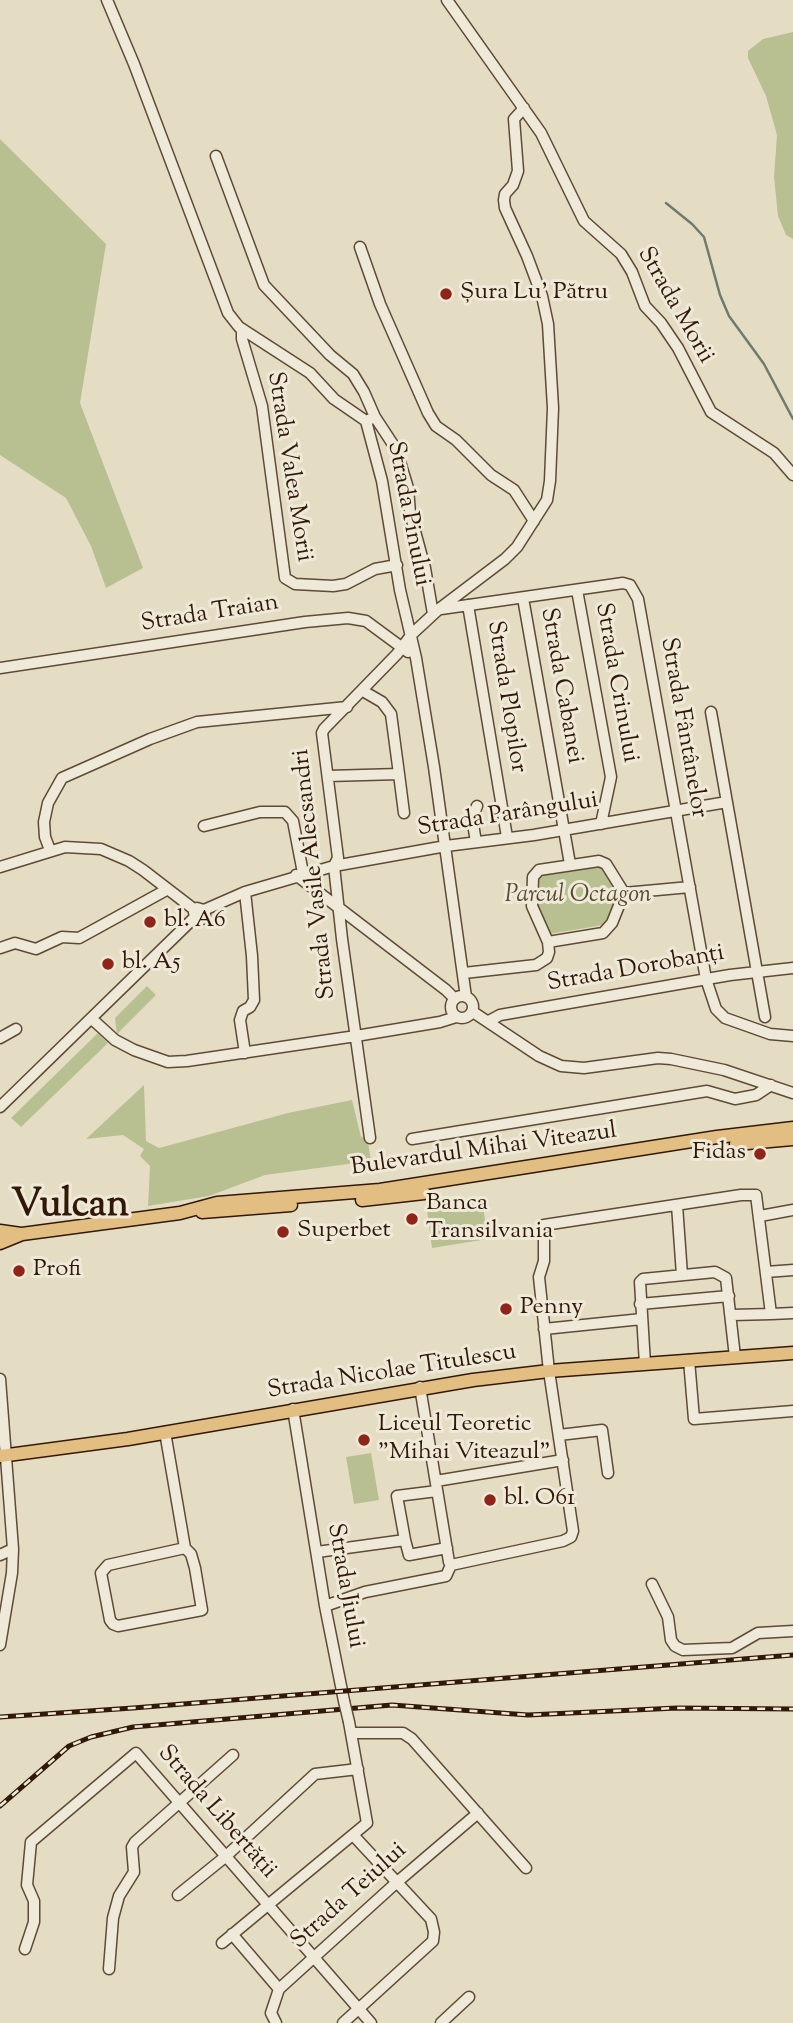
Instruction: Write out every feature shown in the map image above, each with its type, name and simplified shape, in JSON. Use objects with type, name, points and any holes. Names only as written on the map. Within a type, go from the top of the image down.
[{"type":"main road","name":"Bulevardul Mihai Viteazul","points":[[180,1213],[217,1203],[392,1189],[717,1137],[793,1128]]},
{"type":"main road","name":"Bulevardul Mihai Viteazul","points":[[0,1243],[22,1234],[180,1213],[381,1199],[718,1145],[793,1139]]},
{"type":"main road","name":"Bulevardul Mihai Viteazul","points":[[0,1231],[22,1234]]},
{"type":"main road","name":"Strada Nicolae Titulescu","points":[[3,1455],[95,1444],[420,1387],[549,1371],[793,1353]]},
{"type":"street","name":"Strada Pinului","points":[[107,0],[134,64],[228,313],[242,329],[310,373],[334,399],[371,419],[400,590],[412,635],[446,846],[464,973],[460,998]]},
{"type":"street","name":"Strada Morii","points":[[447,0],[541,133],[584,221],[621,254],[632,272],[645,306],[678,348],[711,412],[774,453],[793,475]]},
{"type":"street","name":"Strada Vasile Alecsandri","points":[[370,1138],[342,939],[334,866],[338,858],[323,733],[412,635],[436,612],[517,547],[547,500],[553,408],[548,324],[542,296],[503,200],[518,171],[514,119],[524,108]]},
{"type":"street","points":[[216,156],[264,285],[330,355],[353,374],[364,392],[371,419],[396,449],[408,488],[410,513],[436,612]]},
{"type":"street","points":[[360,247],[380,304],[436,426],[456,440],[491,475],[514,490],[534,521]]},
{"type":"street","name":"Strada Valea Morii","points":[[242,329],[242,339],[262,406],[285,578],[295,584],[333,586],[346,584],[375,569],[397,565]]},
{"type":"street","name":"Strada Fântânelor","points":[[436,612],[623,583],[629,585],[638,599],[706,979],[716,1009],[720,1015],[771,1034],[793,1036]]},
{"type":"street","name":"Strada Crinului","points":[[577,590],[611,777],[601,824]]},
{"type":"street","name":"Strada Cabanei","points":[[523,598],[570,864]]},
{"type":"street","name":"Strada Plopilor","points":[[468,606],[508,837]]},
{"type":"street","name":"Strada Traian","points":[[0,668],[220,634],[348,618],[366,621],[416,658]]},
{"type":"street","points":[[363,691],[383,702],[391,714],[404,813]]},
{"type":"street","points":[[50,850],[45,837],[44,822],[48,803],[62,778],[162,734],[197,723],[347,706]]},
{"type":"street","points":[[711,712],[765,1017]]},
{"type":"street","points":[[328,776],[399,774]]},
{"type":"street","name":"Strada Parângului","points":[[299,874],[446,846],[564,830],[727,802]]},
{"type":"street","points":[[477,842],[472,818],[478,806]]},
{"type":"street","points":[[204,826],[260,812],[285,811],[293,821],[299,874],[363,928],[460,998],[472,1001],[473,1012]]},
{"type":"street","points":[[0,867],[65,847],[100,849],[128,861],[198,912]]},
{"type":"street","points":[[464,973],[542,962],[549,952],[548,942],[532,906],[533,877],[539,870],[593,860],[606,864],[624,894]]},
{"type":"street","points":[[0,1107],[198,912],[245,892],[299,874]]},
{"type":"street","points":[[624,894],[690,887]]},
{"type":"street","points":[[0,948],[15,943],[36,949],[62,937],[79,938],[168,889]]},
{"type":"street","points":[[245,892],[254,1000],[250,1007],[243,1011],[240,1020],[245,1053]]},
{"type":"street","points":[[548,942],[603,933],[612,923],[624,894]]},
{"type":"street","points":[[342,939],[363,928]]},
{"type":"street","name":"Strada Dorobanți","points":[[489,1021],[500,1014],[706,979],[793,968]]},
{"type":"street","points":[[456,1017],[451,1008],[460,998]]},
{"type":"street","points":[[92,1019],[115,1040],[168,1062],[440,1023],[456,1017],[465,1018],[473,1012]]},
{"type":"street","points":[[473,1012],[539,1055],[561,1066],[584,1068],[658,1058],[671,1059],[724,1070],[793,1093]]},
{"type":"street","points":[[0,1038],[16,1030]]},
{"type":"street","name":"Bulevardul Mihai Viteazul","points":[[412,1139],[707,1091],[735,1098],[756,1095],[771,1086]]},
{"type":"street","points":[[451,1565],[564,1541],[571,1537],[573,1531],[538,1277],[544,1261],[544,1225],[757,1195],[771,1314]]},
{"type":"street","points":[[677,1205],[682,1275]]},
{"type":"street","points":[[760,1216],[793,1210]]},
{"type":"street","points":[[766,1272],[793,1270]]},
{"type":"street","points":[[645,1364],[639,1286],[643,1279],[682,1275],[721,1273],[726,1278],[735,1357]]},
{"type":"street","points":[[640,1304],[729,1296]]},
{"type":"street","points":[[732,1315],[793,1313]]},
{"type":"street","points":[[544,1329],[642,1319]]},
{"type":"street","points":[[690,1360],[694,1419],[793,1410]]},
{"type":"street","points":[[0,1380],[3,1455],[13,1549],[0,1645]]},
{"type":"street","points":[[325,1606],[365,1592],[446,1576],[451,1565],[420,1387]]},
{"type":"street","name":"Strada Jiului","points":[[293,1409],[325,1606],[367,1823],[353,1835]]},
{"type":"street","points":[[559,1436],[602,1430],[608,1474]]},
{"type":"street","points":[[165,1432],[185,1548],[191,1554],[195,1568],[202,1610],[118,1626],[113,1624],[101,1573],[108,1565],[185,1548]]},
{"type":"street","points":[[447,1548],[408,1555],[397,1496],[563,1460]]},
{"type":"street","points":[[317,1552],[405,1540]]},
{"type":"street","points":[[0,1555],[13,1549]]},
{"type":"street","points":[[652,1584],[668,1617],[671,1640],[675,1647],[683,1650],[732,1648],[758,1633],[793,1631]]},
{"type":"street","points":[[350,1727],[403,1733],[412,1739],[526,1868]]},
{"type":"street","name":"Strada Libertății","points":[[25,1949],[34,1922],[34,1901],[27,1885],[31,1842],[136,1753],[371,2023]]},
{"type":"street","points":[[109,1969],[110,1939],[118,1896],[132,1880],[134,1872],[132,1847],[233,1755]]},
{"type":"street","points":[[178,1895],[225,1857],[315,1774],[358,1769]]},
{"type":"street","name":"Strada Teiului","points":[[279,1989],[478,1813]]},
{"type":"street","points":[[222,1943],[353,1835],[431,1919],[435,1933],[433,1941],[343,2023]]},
{"type":"street","points":[[232,1934],[279,1989],[271,2013],[276,2023]]},
{"type":"street","points":[[441,2023],[469,1997]]},
{"type":"green space","points":[[793,32],[793,239],[786,235],[778,216],[774,177],[777,135],[766,96],[748,58],[748,51],[763,39]]},
{"type":"green space","points":[[0,139],[106,244],[80,403],[143,568],[106,588],[91,546],[66,498],[0,455]]},
{"type":"green space","name":"Parcul Octagon","points":[[593,863],[606,868],[620,892],[609,924],[549,934],[537,910],[536,877],[540,872]]},
{"type":"green space","points":[[147,986],[156,995],[117,1034],[115,1018]]},
{"type":"green space","points":[[98,1033],[108,1043],[21,1127],[11,1118]]},
{"type":"green space","points":[[144,1085],[146,1141],[159,1148],[288,1113],[352,1100],[361,1137],[367,1136],[371,1161],[265,1175],[209,1196],[148,1206],[150,1166],[140,1156],[144,1149],[123,1135],[86,1139]]},
{"type":"green space","points":[[482,1201],[488,1239],[432,1248],[427,1210]]},
{"type":"green space","points":[[371,1453],[379,1500],[354,1504],[346,1457]]},
{"type":"waterway","points":[[666,203],[704,237],[720,295],[729,316],[764,364],[793,419]]},
{"type":"railway","points":[[0,1717],[793,1655]]},
{"type":"railway","points":[[0,1806],[69,1746],[91,1737],[133,1727],[392,1705],[528,1715],[677,1708],[793,1709]]},
{"type":"place","name":"Șura Lu' Pătru","points":[[446,294]]},
{"type":"place","name":"bl. A6","points":[[150,922]]},
{"type":"place","name":"bl. A5","points":[[108,964]]},
{"type":"place","name":"Fidas","points":[[760,1154]]},
{"type":"place","name":"Banca Transilvania","points":[[412,1219]]},
{"type":"place","name":"Superbet","points":[[283,1232]]},
{"type":"place","name":"Profi","points":[[19,1271]]},
{"type":"place","name":"Penny","points":[[506,1309]]},
{"type":"place","name":"Liceul Teoretic \"Mihai Viteazul\"","points":[[364,1440]]},
{"type":"place","name":"bl. O61","points":[[490,1500]]},
{"type":"district","name":"Vulcan","points":[[70,1209]]}]
